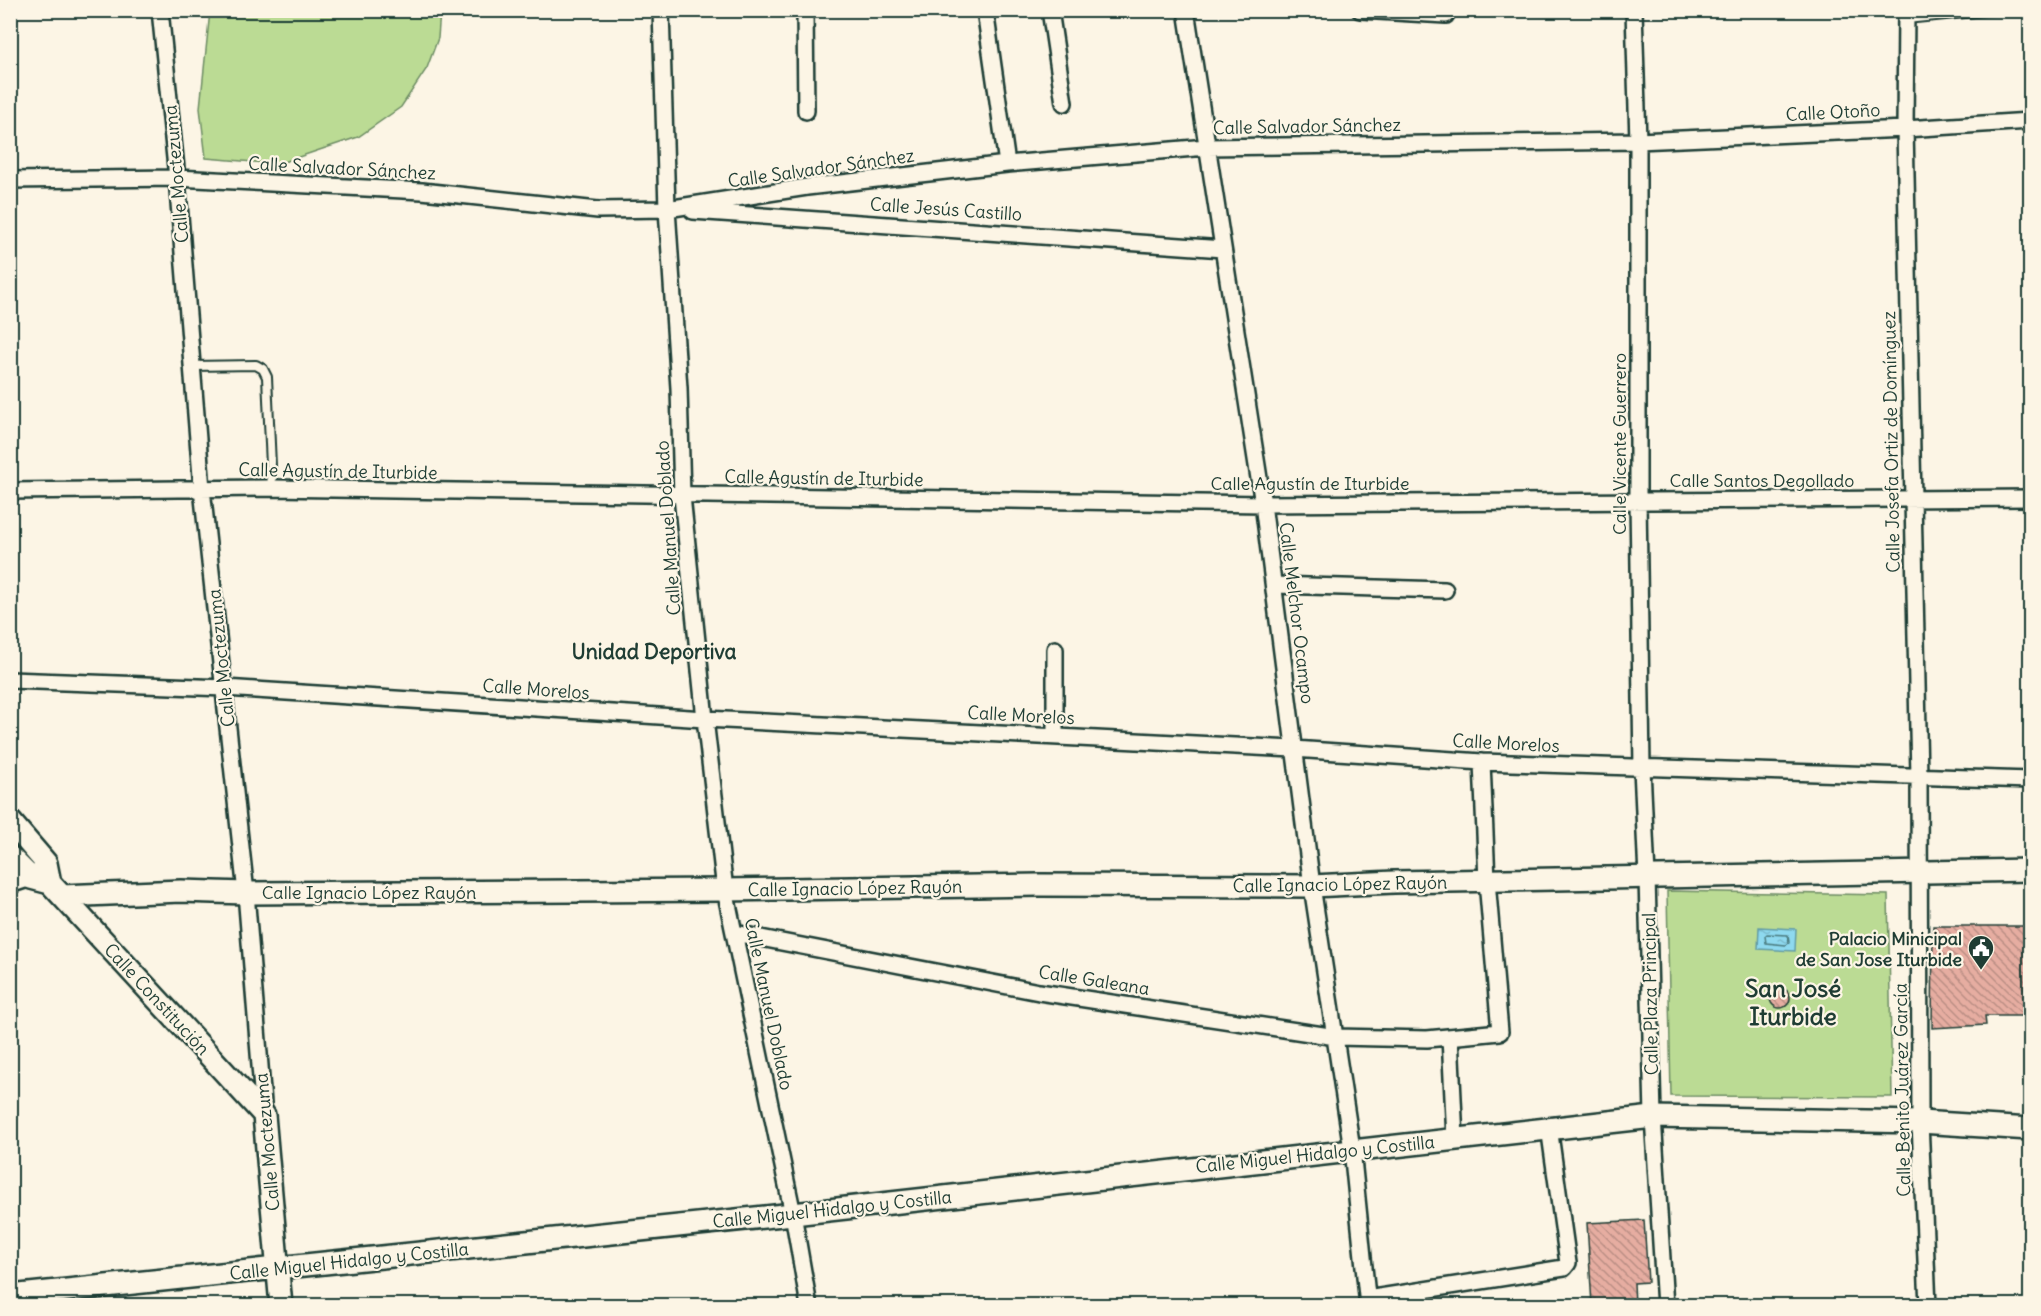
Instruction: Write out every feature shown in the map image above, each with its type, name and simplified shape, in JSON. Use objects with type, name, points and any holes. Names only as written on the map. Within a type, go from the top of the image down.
[{"type":"street","name":"Calle Moctezuma","points":[[160,10],[177,178],[202,489],[246,893],[281,1305]]},
{"type":"street","name":"Calle Manuel Doblado","points":[[661,10],[667,209],[679,388],[682,496],[705,719],[725,890],[793,1214],[809,1305]]},
{"type":"street","points":[[805,10],[807,111]]},
{"type":"street","points":[[985,10],[1007,164]]},
{"type":"street","points":[[1050,10],[1064,103]]},
{"type":"street","name":"Calle Melchor Ocampo","points":[[1186,10],[1263,504],[1312,886],[1352,1149],[1367,1302]]},
{"type":"street","points":[[1360,10],[1446,15]]},
{"type":"street","name":"Calle Vicente Guerrero","points":[[1634,10],[1638,141],[1638,500],[1642,768],[1647,877]]},
{"type":"street","name":"Calle Josefa Ortiz de Domínguez","points":[[1906,15],[1905,129],[1911,499],[1920,873]]},
{"type":"street","name":"Calle Otoño","points":[[1638,141],[2031,121]]},
{"type":"street","name":"Calle Salvador Sánchez","points":[[10,180],[177,178],[422,191],[598,210],[667,209],[807,187],[1007,164],[1207,147],[1638,141]]},
{"type":"street","name":"Calle Jesús Castillo","points":[[667,209],[1223,249]]},
{"type":"street","name":"Calle Agustín de Iturbide","points":[[10,491],[272,488],[1263,504],[1638,500]]},
{"type":"street","name":"Calle Santos Degollado","points":[[1638,500],[2031,498]]},
{"type":"street","points":[[1274,585],[1445,590]]},
{"type":"street","points":[[1054,649],[1055,736]]},
{"type":"street","name":"Calle Morelos","points":[[10,680],[225,688],[705,719],[1294,749],[1482,762],[2031,780]]},
{"type":"street","points":[[1482,762],[1487,881]]},
{"type":"street","name":"Calle Constitución","points":[[10,821],[47,880],[264,1114]]},
{"type":"street","name":"Calle Constitución","points":[[10,857],[47,880]]},
{"type":"street","points":[[1647,877],[2031,870]]},
{"type":"street","name":"Calle Benito Juárez García","points":[[1920,873],[1920,1122],[1928,1305]]},
{"type":"street","name":"Calle Ignacio López Rayón","points":[[47,880],[181,891],[246,893],[725,890],[1039,885],[1312,886],[1647,877]]},
{"type":"street","name":"Calle Plaza Principal","points":[[1647,877],[1653,1117],[1665,1305]]},
{"type":"street","points":[[10,885],[47,880]]},
{"type":"street","name":"Calle Galeana","points":[[735,933],[1039,992],[1336,1037],[1427,1039],[1500,1032],[1487,881]]},
{"type":"street","points":[[1450,1037],[1455,1138]]},
{"type":"street","points":[[1653,1117],[1920,1122],[2031,1129]]},
{"type":"street","name":"Calle Miguel Hidalgo y Costilla","points":[[10,1296],[793,1214],[1352,1149],[1653,1117]]},
{"type":"street","points":[[1367,1302],[1564,1268],[1568,1263],[1548,1127]]},
{"type":"lane","points":[[1906,15],[1995,10]]},
{"type":"lane","points":[[192,366],[256,365],[263,369],[267,377],[272,488]]},
{"type":"green space","points":[[210,10],[440,11],[438,38],[427,68],[401,107],[358,137],[278,164],[206,158],[200,108]]},
{"type":"green space","points":[[1667,891],[1888,895],[1892,1097],[1671,1096]]},
{"type":"water","points":[[1759,927],[1796,929],[1795,951],[1758,949]]},
{"type":"building","name":"Palacio Minicipal de San Jose Iturbide","points":[[1933,926],[2031,926],[2031,1016],[1985,1016],[1986,1025],[1932,1028]]},
{"type":"building","points":[[1780,988],[1787,991],[1790,998],[1787,1005],[1780,1008],[1773,1005],[1770,998],[1773,991]]},
{"type":"building","points":[[1644,1220],[1648,1282],[1634,1283],[1635,1305],[1592,1305],[1587,1223]]},
{"type":"place","name":"Palacio Minicipal de San Jose Iturbide","points":[[1981,971]]},
{"type":"district","name":"Unidad Deportiva","points":[[654,651]]},
{"type":"district","name":"San José Iturbide","points":[[1793,1002]]}]
